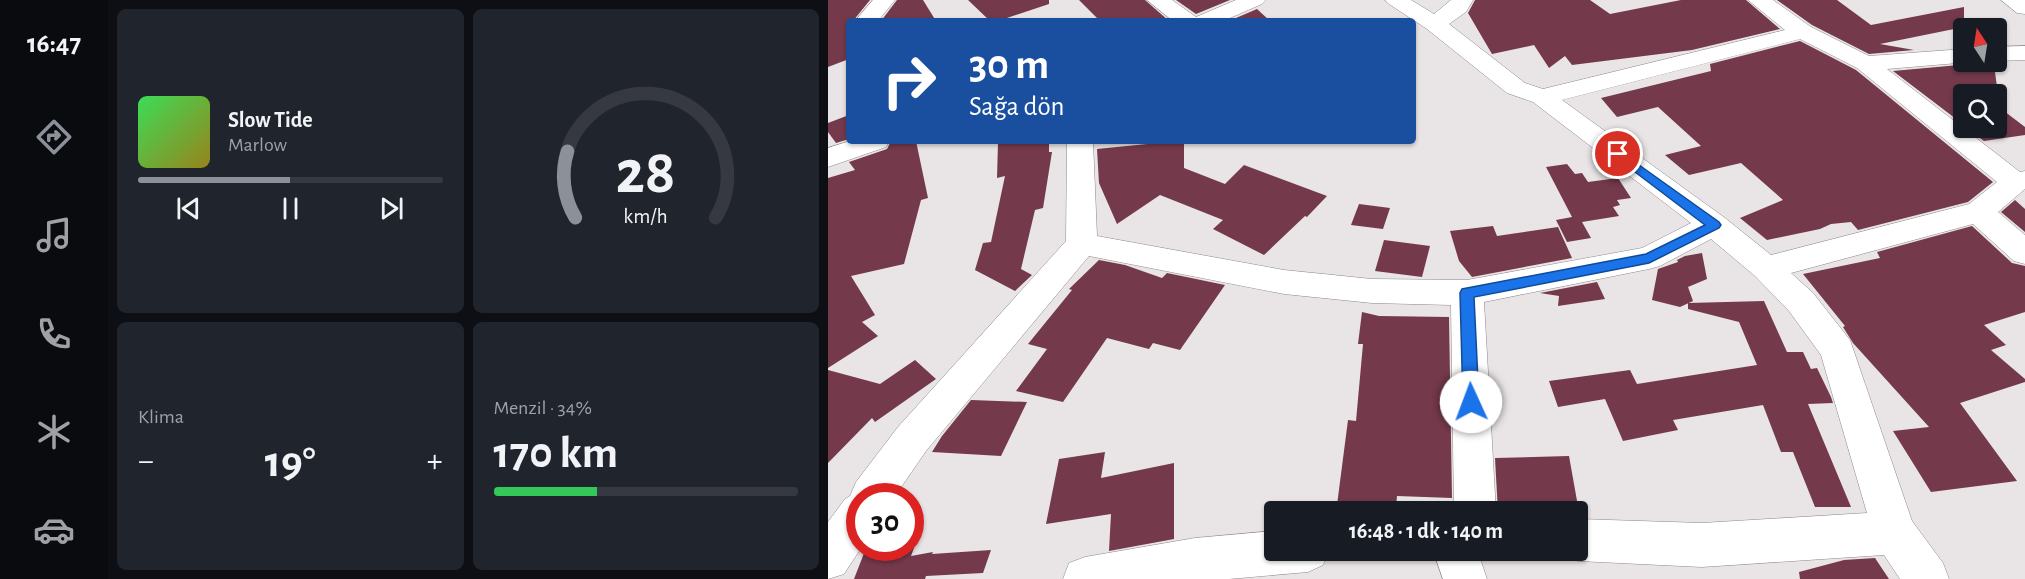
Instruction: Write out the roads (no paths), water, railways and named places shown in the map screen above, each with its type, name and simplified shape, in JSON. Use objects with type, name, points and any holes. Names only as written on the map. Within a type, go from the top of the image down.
[{"type":"street","points":[[869,18],[884,0]]},
{"type":"street","points":[[1158,0],[1183,18]]},
{"type":"street","points":[[1211,18],[1255,0]]},
{"type":"street","points":[[1396,0],[1435,24],[1516,88],[1542,97],[1714,225],[1766,268],[1801,302],[1837,350],[1894,533],[1927,579]]},
{"type":"street","points":[[1435,24],[1458,8],[1462,0]]},
{"type":"street","points":[[2012,0],[2025,8]]},
{"type":"street","points":[[1766,268],[1979,212],[2020,181],[1864,63],[1803,32],[1775,4]]},
{"type":"street","points":[[1542,97],[1803,32]]},
{"type":"street","points":[[2007,53],[2025,52]]},
{"type":"street","points":[[1864,63],[1953,57]]},
{"type":"street","points":[[828,158],[868,144]]},
{"type":"street","points":[[881,483],[912,439],[1082,244],[1080,144]]},
{"type":"street","points":[[1979,212],[2025,253]]},
{"type":"street","points":[[1082,244],[1284,282],[1372,291],[1467,293],[1649,258],[1714,225]]},
{"type":"street","points":[[1467,293],[1475,501]]},
{"type":"street","points":[[828,558],[846,533]]},
{"type":"street","points":[[1588,540],[1702,545],[1894,533]]},
{"type":"street","points":[[1085,579],[1195,570],[1264,558]]},
{"type":"street","points":[[1458,561],[1464,579]]}]
